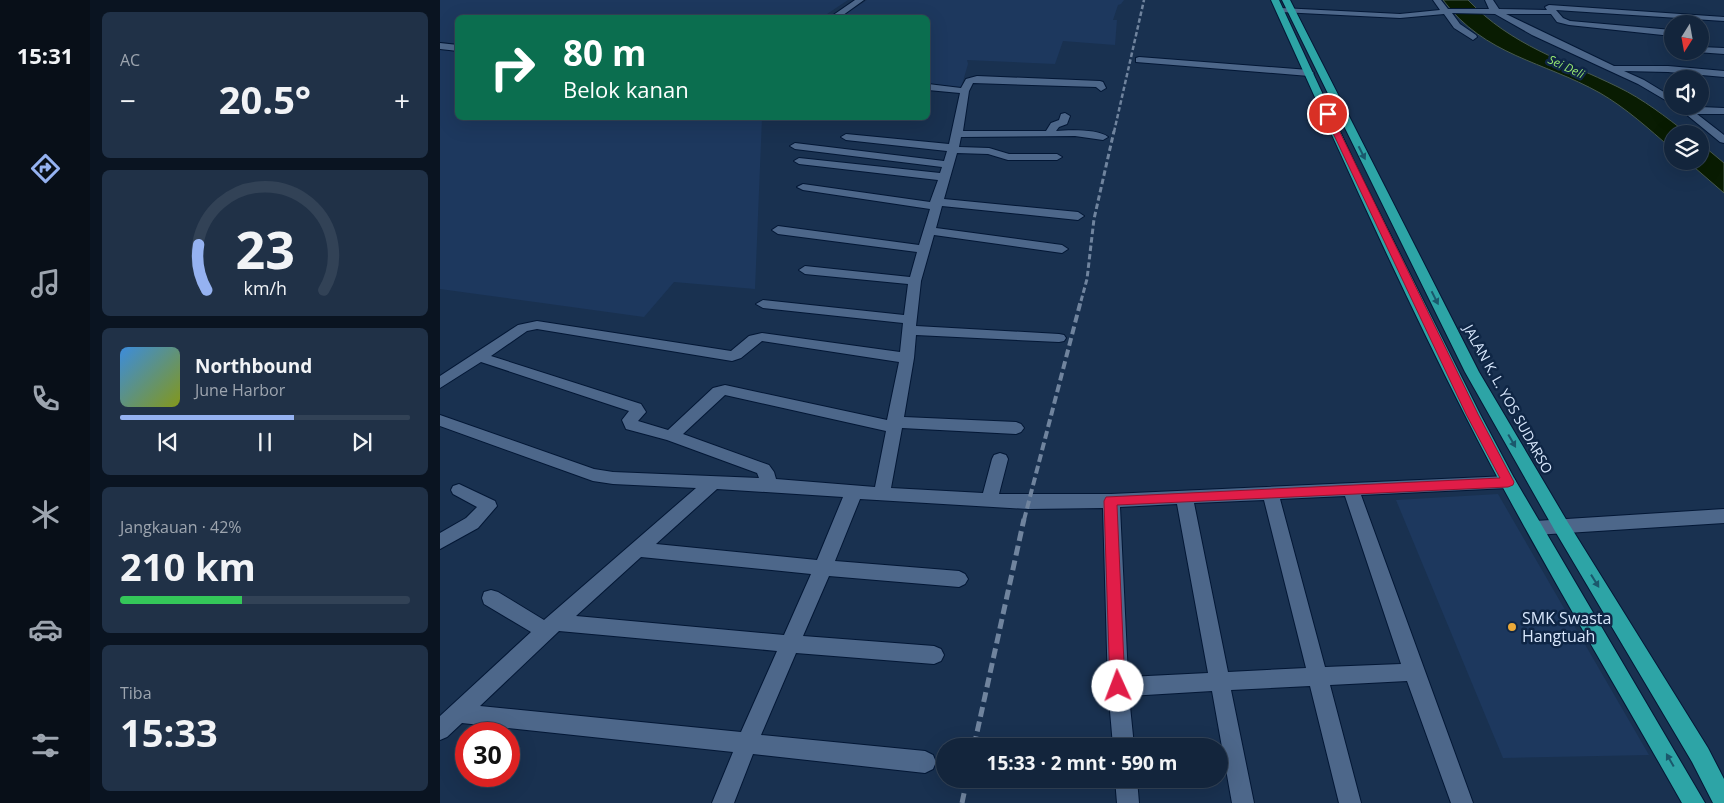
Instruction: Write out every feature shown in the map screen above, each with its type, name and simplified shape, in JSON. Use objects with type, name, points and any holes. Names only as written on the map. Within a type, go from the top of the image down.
[{"type":"highway","points":[[1283,5],[1309,73],[1353,170],[1472,414],[1534,528],[1694,803]]},
{"type":"highway","name":"JALAN K. L. YOS SUDARSO","points":[[1283,5],[1323,78],[1472,372],[1561,526],[1694,746],[1724,801]]},
{"type":"street","points":[[838,15],[860,0]]},
{"type":"street","points":[[1438,0],[1449,12],[1457,26],[1473,37]]},
{"type":"street","points":[[1489,0],[1492,8],[1535,33],[1649,86],[1664,95]]},
{"type":"street","points":[[1539,1],[1568,23],[1664,32]]},
{"type":"street","points":[[1283,5],[1406,15],[1449,12],[1550,10],[1666,15]]},
{"type":"street","points":[[1689,15],[1692,6]]},
{"type":"street","points":[[1399,7],[1406,15]]},
{"type":"street","points":[[1709,18],[1724,19]]},
{"type":"street","points":[[440,46],[455,48]]},
{"type":"street","points":[[1709,50],[1724,51]]},
{"type":"street","points":[[1139,60],[1309,73]]},
{"type":"street","points":[[1609,68],[1668,69],[1724,74]]},
{"type":"street","points":[[882,494],[893,424],[907,358],[915,281],[957,134],[964,91],[969,81],[977,79],[1101,85],[1101,88],[1018,87]]},
{"type":"street","points":[[930,87],[964,91]]},
{"type":"street","points":[[1709,110],[1724,111]]},
{"type":"street","points":[[1692,115],[1724,140]]},
{"type":"street","points":[[1049,134],[1055,124],[1063,122],[1066,116]]},
{"type":"street","points":[[957,134],[1075,133],[1103,138]]},
{"type":"street","points":[[846,137],[952,149],[988,151],[1008,157],[1057,157]]},
{"type":"street","points":[[795,146],[946,171]]},
{"type":"street","points":[[799,161],[946,171]]},
{"type":"street","points":[[803,187],[906,203],[1078,216]]},
{"type":"street","points":[[778,230],[924,249]]},
{"type":"street","points":[[928,231],[1062,249]]},
{"type":"street","points":[[805,270],[915,281]]},
{"type":"street","points":[[763,304],[909,325],[1059,338]]},
{"type":"street","points":[[440,383],[523,328],[537,325],[732,356],[742,352],[753,339],[762,337],[907,358]]},
{"type":"street","points":[[480,358],[636,408],[638,412],[630,420],[631,425],[671,436],[763,469],[766,472],[769,485]]},
{"type":"street","points":[[671,436],[718,392],[725,390],[893,424],[1016,428]]},
{"type":"street","points":[[440,420],[593,475],[613,478],[769,485],[882,494],[1028,502],[1111,501],[1184,496],[1508,482]]},
{"type":"street","points":[[990,500],[1000,459]]},
{"type":"street","points":[[440,730],[550,626],[714,482]]},
{"type":"street","points":[[440,542],[472,523],[489,506],[459,490]]},
{"type":"street","points":[[1351,490],[1462,803]]},
{"type":"street","points":[[723,803],[747,743],[824,568],[854,492]]},
{"type":"street","points":[[1270,492],[1350,803]]},
{"type":"street","points":[[1184,496],[1243,803]]},
{"type":"street","points":[[1111,501],[1118,686],[1122,738]]},
{"type":"street","points":[[1534,528],[1724,516]]},
{"type":"street","points":[[637,549],[824,568],[959,579]]},
{"type":"street","points":[[492,598],[550,626],[934,655]]},
{"type":"street","points":[[1118,686],[1414,672]]},
{"type":"street","points":[[458,714],[925,762]]},
{"type":"street","points":[[1127,788],[1128,803]]},
{"type":"shaded area","points":[[440,0],[848,0],[826,15],[455,15],[455,44],[440,42]]},
{"type":"shaded area","points":[[867,0],[1124,0],[1118,5],[1113,20],[1117,20],[1115,45],[1063,41],[1055,64],[967,60],[968,64],[961,88],[930,84],[930,15],[844,15]]},
{"type":"shaded area","points":[[440,49],[455,51],[455,120],[762,120],[755,289],[674,282],[644,317],[440,289]]},
{"type":"shaded area","name":"SMK Swasta Hangtuah","points":[[1498,494],[1649,755],[1503,758],[1396,500]]},
{"type":"water","name":"Sei Deli","points":[[1443,0],[1468,0],[1485,16],[1520,41],[1627,92],[1676,125],[1664,125],[1664,142],[1628,112],[1600,93],[1496,46],[1477,34],[1459,19]]},
{"type":"water","points":[[1709,150],[1724,163],[1724,193],[1697,170],[1709,170]]},
{"type":"railway","points":[[1114,132],[1144,0]]},
{"type":"railway","points":[[1081,301],[1087,279],[1094,219],[1114,131]]},
{"type":"railway","points":[[1024,520],[1081,300]]},
{"type":"railway","points":[[976,738],[1024,519]]},
{"type":"railway","points":[[962,803],[965,788]]},
{"type":"place","name":"SMK Swasta Hangtuah","points":[[1512,627]]},
{"type":"route","points":[[1118,686],[1111,501],[1508,482],[1472,414],[1353,170],[1328,114]]}]
